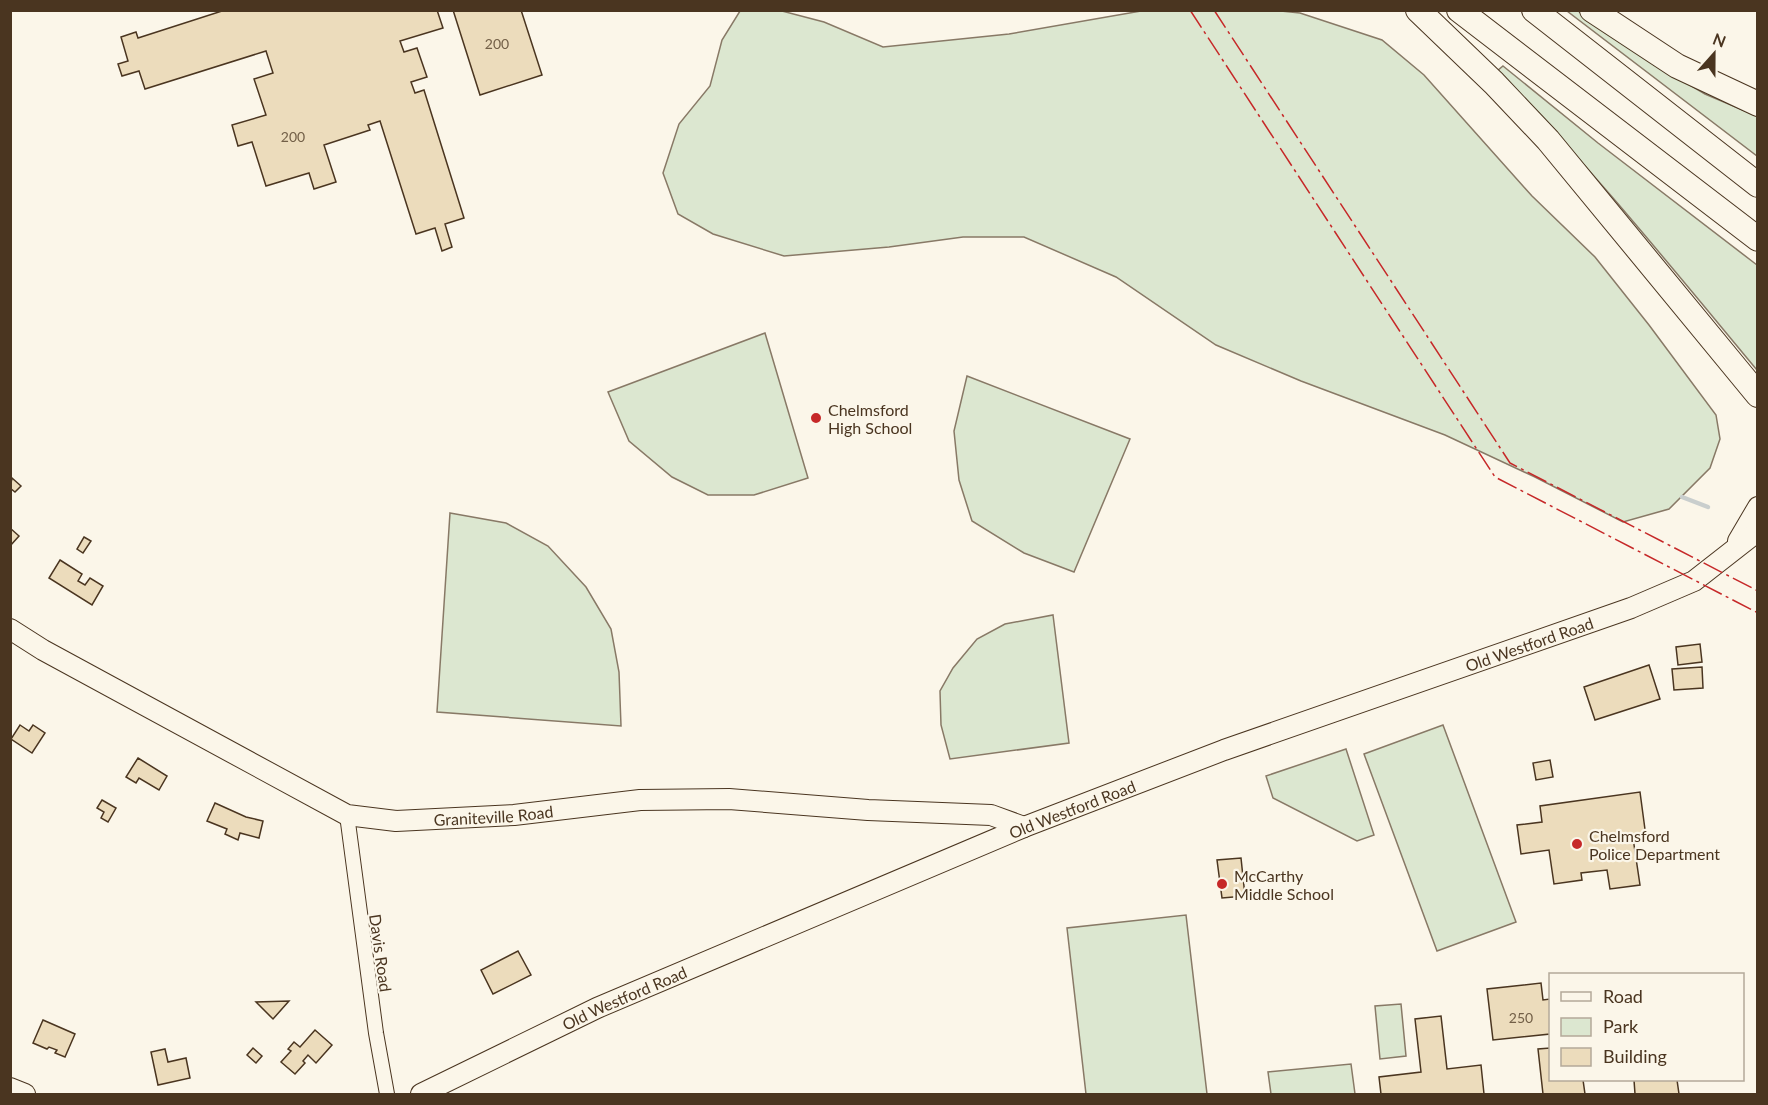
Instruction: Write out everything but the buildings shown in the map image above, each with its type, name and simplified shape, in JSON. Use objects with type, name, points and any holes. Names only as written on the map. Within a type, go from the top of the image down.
[{"type":"highway","points":[[1418,10],[1494,83],[1548,140],[1758,395]]},
{"type":"highway","points":[[1459,10],[1758,239]]},
{"type":"highway","points":[[1534,10],[1758,185]]},
{"type":"highway","points":[[1592,10],[1677,66],[1758,104]]},
{"type":"main road","name":"Old Westford Road","points":[[1732,550],[1758,507]]},
{"type":"main road","name":"Old Westford Road","points":[[421,1095],[597,1008],[1024,827],[1224,750],[1631,608],[1694,581],[1758,531]]},
{"type":"main road","name":"Graniteville Road","points":[[10,628],[43,650],[347,815],[396,821],[514,815],[640,800],[729,799],[868,810],[991,815],[1024,827]]},
{"type":"main road","points":[[10,1088],[25,1095]]},
{"type":"street","name":"Davis Road","points":[[347,815],[376,1033],[387,1095]]},
{"type":"green space","points":[[1271,10],[1300,13],[1382,40],[1424,75],[1532,196],[1595,257],[1716,415],[1720,439],[1710,468],[1669,509],[1623,522],[1445,435],[1301,381],[1216,345],[1116,277],[1024,237],[963,237],[889,247],[784,256],[713,234],[678,214],[663,173],[679,124],[710,86],[722,40],[740,11],[782,11],[824,22],[883,47],[1009,34],[1141,11]]},
{"type":"green space","points":[[1567,11],[1578,11],[1641,56],[1705,94],[1757,116],[1757,156]]},
{"type":"green space","points":[[1503,66],[1598,143],[1757,265],[1757,370],[1598,181],[1497,71]]},
{"type":"green space","points":[[765,333],[808,478],[754,495],[708,495],[672,477],[629,441],[608,392]]},
{"type":"green space","points":[[967,376],[1130,439],[1074,572],[1024,553],[972,521],[959,480],[954,431]]},
{"type":"green space","points":[[450,513],[506,523],[548,546],[586,587],[611,629],[619,672],[621,726],[437,712]]},
{"type":"green space","points":[[1053,615],[1069,743],[950,759],[941,725],[940,691],[953,668],[977,639],[1005,624]]},
{"type":"green space","points":[[1443,725],[1516,922],[1437,951],[1364,754]]},
{"type":"green space","points":[[1346,749],[1374,835],[1357,841],[1273,798],[1266,776]]},
{"type":"green space","points":[[1186,915],[1207,1094],[1086,1094],[1067,928]]},
{"type":"green space","points":[[1401,1004],[1406,1056],[1380,1059],[1375,1006]]},
{"type":"green space","points":[[1351,1064],[1355,1094],[1271,1094],[1268,1072]]},
{"type":"waterway","points":[[1682,497],[1708,507]]},
{"type":"power","points":[[1190,10],[1495,477],[1758,613]]},
{"type":"power","points":[[1214,10],[1510,463],[1758,591]]},
{"type":"place","name":"Chelmsford High School","points":[[816,418]]},
{"type":"place","name":"Chelmsford Police Department","points":[[1577,844]]},
{"type":"place","name":"McCarthy Middle School","points":[[1222,884]]}]
